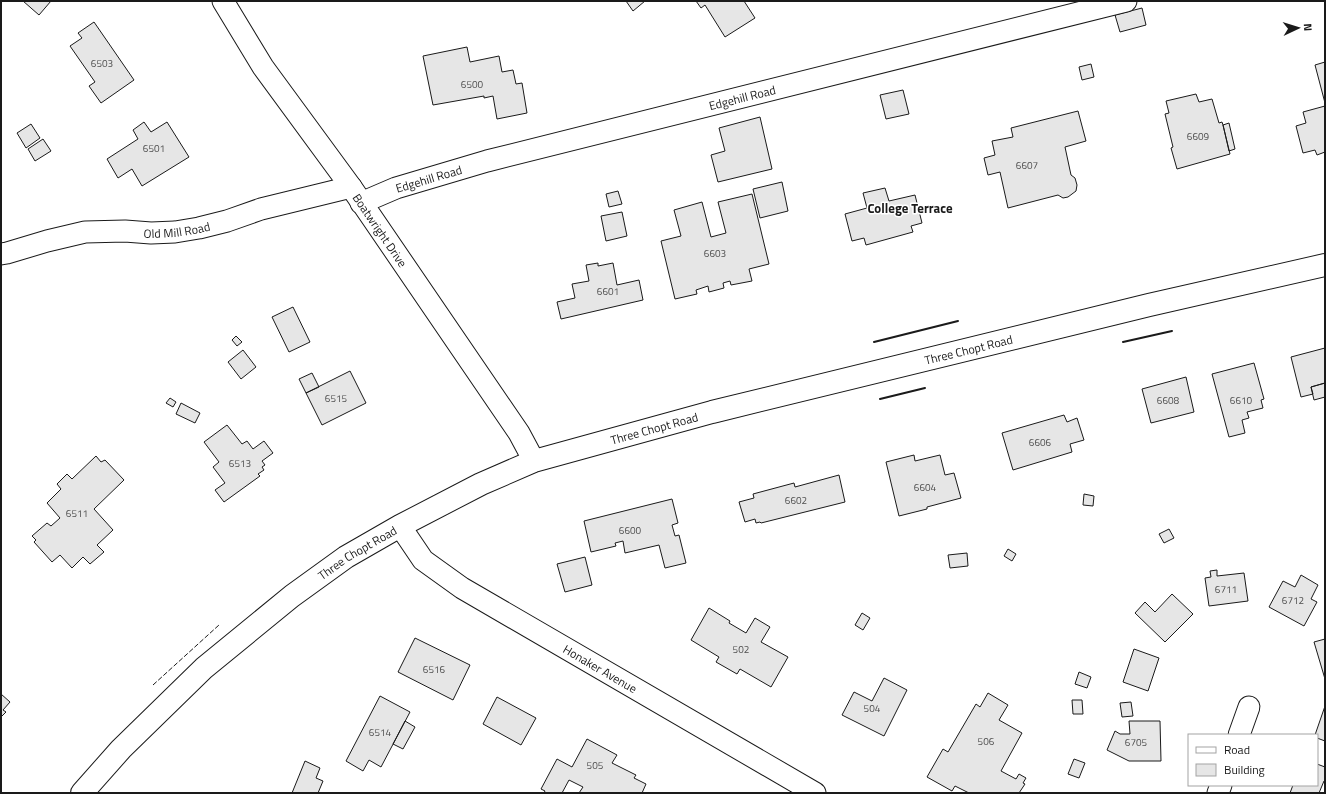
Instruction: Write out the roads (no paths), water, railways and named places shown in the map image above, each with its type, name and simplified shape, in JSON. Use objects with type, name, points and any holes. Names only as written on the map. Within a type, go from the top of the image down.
[{"type":"main road","name":"Three Chopt Road","points":[[82,793],[120,750],[204,668],[292,596],[346,557],[400,526],[481,484],[534,461],[727,409],[1141,307],[1325,265]]},
{"type":"street","name":"Boatwright Drive","points":[[223,1],[264,67],[356,195],[519,434],[534,461]]},
{"type":"street","name":"Edgehill Road","points":[[356,195],[396,188],[487,161],[1126,1]]},
{"type":"street","name":"Old Mill Road","points":[[1,254],[64,236],[85,232],[175,232],[227,221],[261,209],[356,195]]},
{"type":"street","name":"Honaker Avenue","points":[[400,526],[423,560],[462,588],[815,793]]},
{"type":"street","points":[[1239,734],[1249,707]]},
{"type":"district","name":"College Terrace","points":[[910,208]]}]
